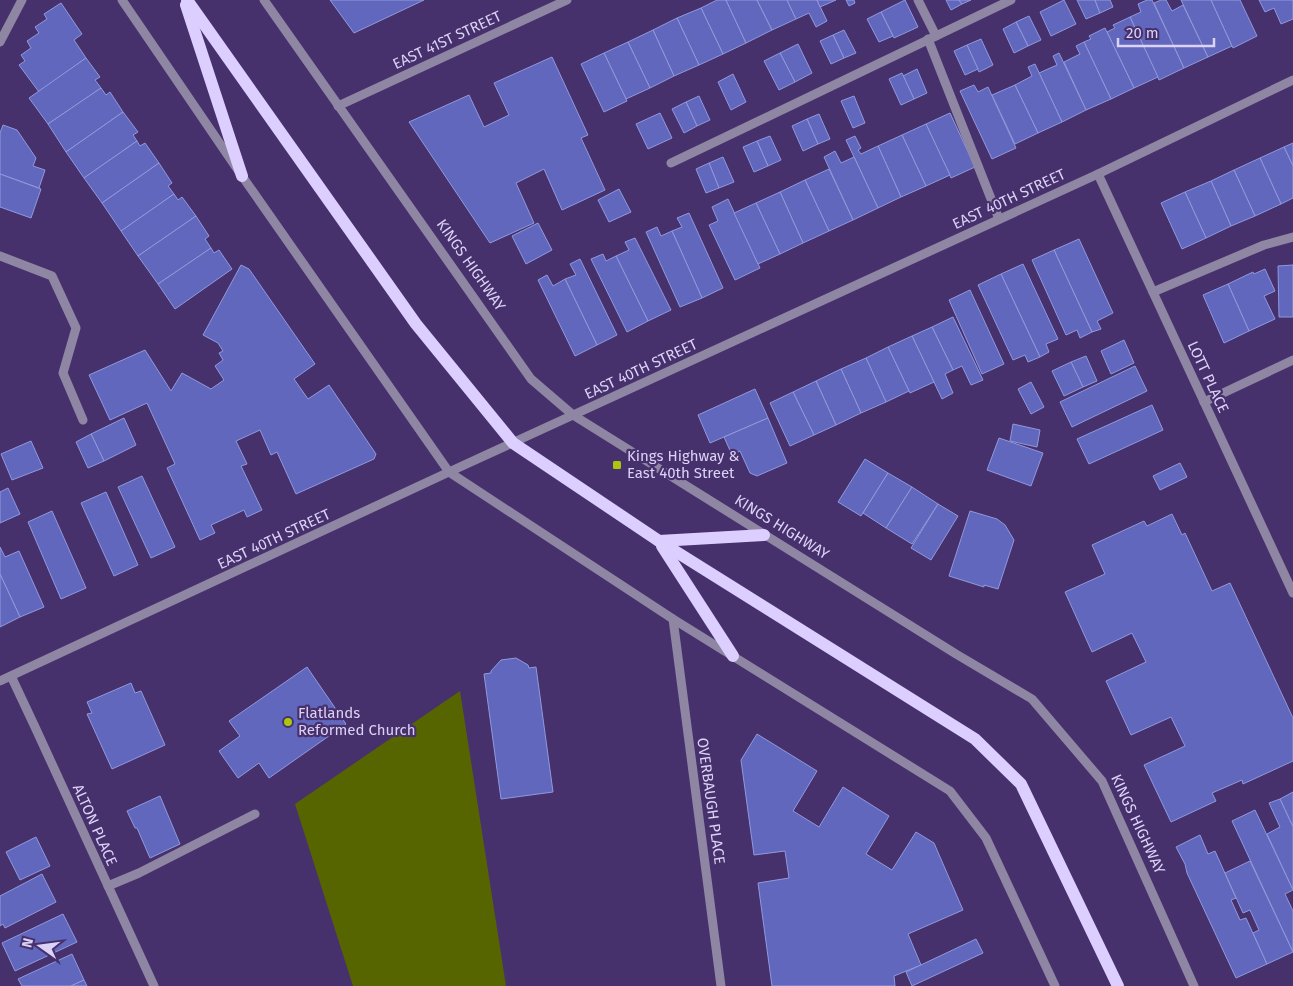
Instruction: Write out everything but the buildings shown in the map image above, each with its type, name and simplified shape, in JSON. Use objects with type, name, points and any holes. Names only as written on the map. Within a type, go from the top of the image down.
[{"type":"main road","points":[[186,0],[242,176]]},
{"type":"main road","points":[[186,0],[416,324],[513,443],[659,541],[975,739],[1021,784],[1118,986]]},
{"type":"main road","points":[[659,541],[764,534]]},
{"type":"main road","points":[[659,541],[733,656]]},
{"type":"street","points":[[0,42],[22,0]]},
{"type":"street","points":[[122,0],[242,176],[449,472],[673,619],[950,792],[986,838],[1055,986]]},
{"type":"street","name":"KINGS HIGHWAY","points":[[264,0],[531,380],[573,415],[956,654],[1032,699],[1102,780],[1194,986]]},
{"type":"street","name":"EAST 41ST STREET","points":[[338,106],[568,0]]},
{"type":"street","points":[[918,0],[999,219]]},
{"type":"street","points":[[671,163],[1011,0]]},
{"type":"street","name":"EAST 40TH STREET","points":[[0,681],[449,472],[1098,174],[1293,80]]},
{"type":"street","name":"LOTT PLACE","points":[[1098,174],[1293,593]]},
{"type":"street","points":[[1153,292],[1264,245],[1293,237]]},
{"type":"street","points":[[0,256],[52,276],[76,328],[63,373],[83,420]]},
{"type":"street","points":[[1204,402],[1293,360]]},
{"type":"street","name":"OVERBAUGH PLACE","points":[[673,619],[721,986]]},
{"type":"street","name":"ALTON PLACE","points":[[11,676],[36,726],[154,986]]},
{"type":"street","points":[[108,886],[139,873],[255,814]]},
{"type":"green space","points":[[460,691],[506,986],[353,986],[295,804]]},
{"type":"place","name":"Kings Highway & East 40th Street","points":[[617,465]]},
{"type":"place","name":"Flatlands Reformed Church","points":[[288,722]]}]
